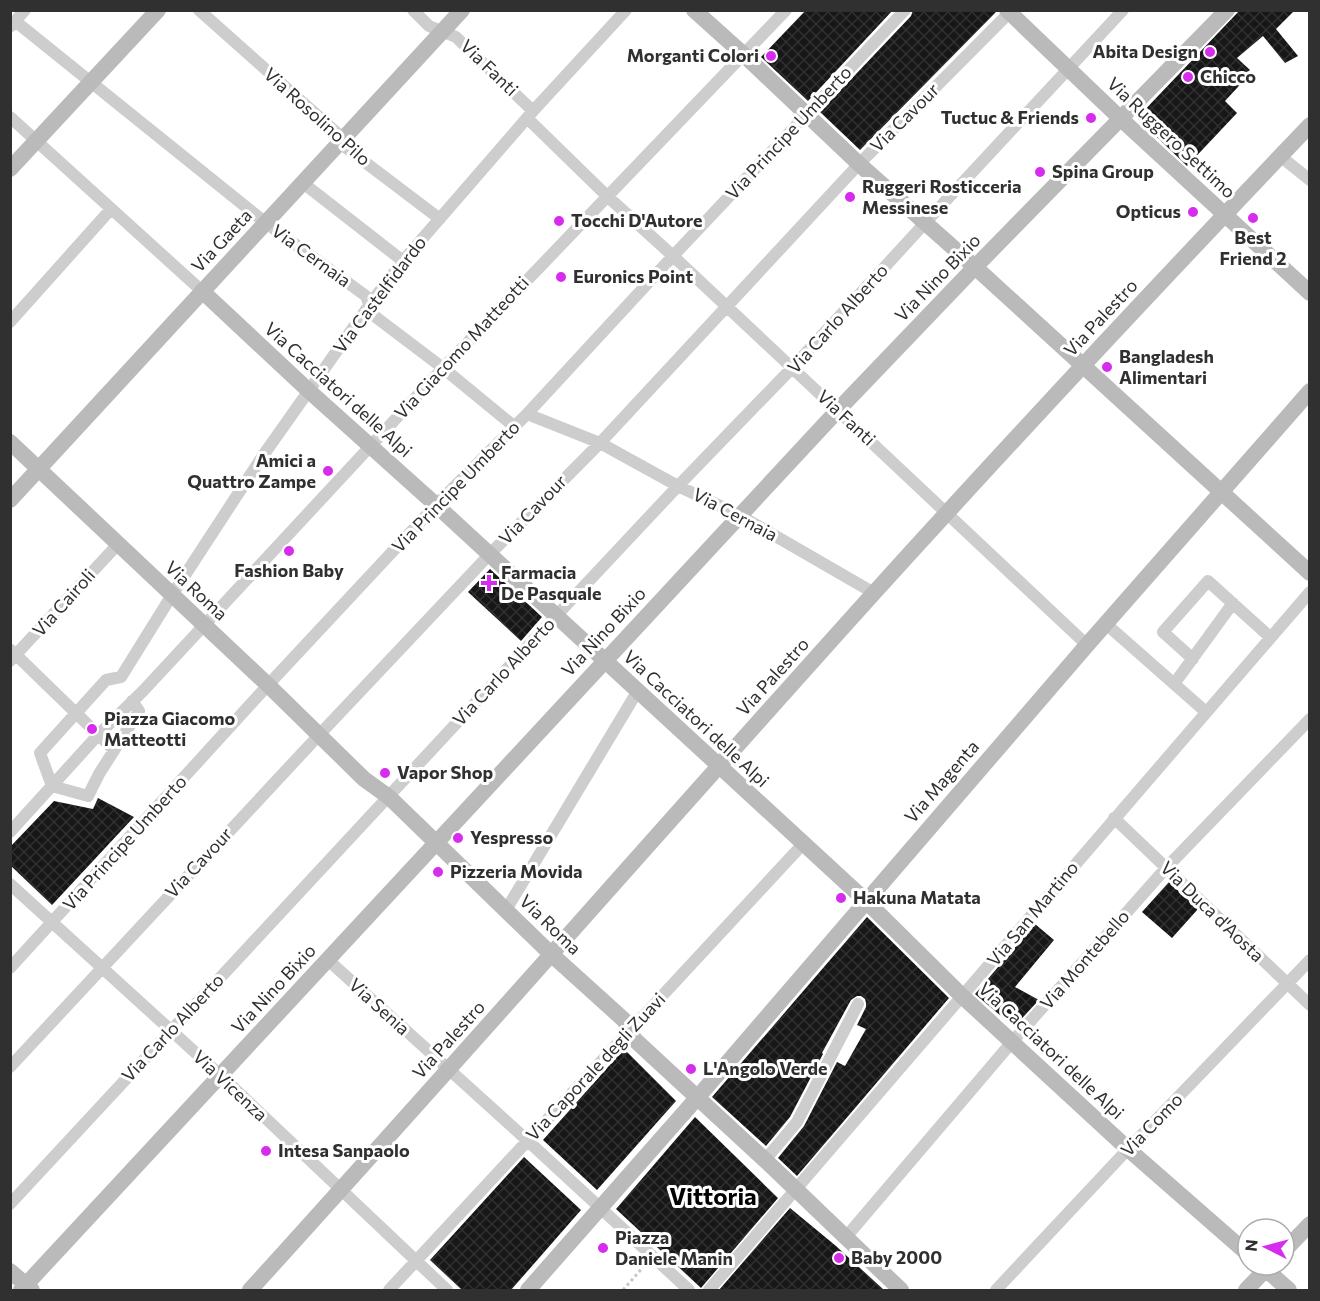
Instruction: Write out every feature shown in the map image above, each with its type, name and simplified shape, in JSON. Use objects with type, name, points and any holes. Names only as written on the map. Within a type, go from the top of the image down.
[{"type":"street","points":[[13,24],[25,10]]},
{"type":"street","points":[[10,169],[158,10]]},
{"type":"street","name":"Via Rosolino Pilo","points":[[199,10],[337,133],[345,147],[440,219]]},
{"type":"street","name":"Via Fanti","points":[[413,10],[429,26],[456,37],[607,196],[1087,645]]},
{"type":"street","name":"Via Gaeta","points":[[10,500],[462,10]]},
{"type":"street","name":"Via Castelfidardo","points":[[72,709],[106,680],[121,677],[262,458],[370,304],[403,261],[530,115],[626,10]]},
{"type":"street","points":[[694,10],[1310,573]]},
{"type":"street","name":"Via Giacomo Matteotti","points":[[49,790],[443,368],[786,10]]},
{"type":"street","name":"Via Principe Umberto","points":[[10,968],[436,505],[515,427],[905,10]]},
{"type":"street","name":"Via Carlo Alberto","points":[[10,1204],[556,616],[792,368],[1123,10]]},
{"type":"street","name":"Via Nino Bixio","points":[[26,1289],[220,1075],[838,410],[1227,10]]},
{"type":"street","name":"Via Ruggero Settimo","points":[[1009,11],[1121,119],[1310,293]]},
{"type":"street","name":"Via Cavour","points":[[10,1067],[489,555],[600,442],[860,164],[1009,11]]},
{"type":"street","name":"Via Cernaia","points":[[13,24],[91,82],[266,223],[366,296],[374,315],[515,427]]},
{"type":"street","name":"Via Cacciatori delle Alpi","points":[[10,117],[605,660],[637,692],[866,901],[962,996],[1128,1149],[1236,1244]]},
{"type":"street","name":"Via Palestro","points":[[250,1290],[874,593],[1083,366],[1310,125]]},
{"type":"street","points":[[1280,156],[1310,180]]},
{"type":"street","points":[[303,183],[403,261]]},
{"type":"street","points":[[10,322],[111,209]]},
{"type":"street","name":"Via Magenta","points":[[528,1290],[599,1203],[697,1098],[1106,623],[1310,391]]},
{"type":"street","name":"Via Cernaia","points":[[527,414],[600,442],[678,486],[740,515],[874,593]]},
{"type":"street","name":"Via Roma","points":[[10,442],[204,624],[364,779],[389,798],[551,954],[624,1020],[635,1040],[901,1290]]},
{"type":"street","name":"Via Cairoli","points":[[13,655],[118,544]]},
{"type":"street","points":[[1193,659],[1163,632],[1209,581],[1270,637]]},
{"type":"street","name":"Via San Martino","points":[[709,1290],[1310,592]]},
{"type":"street","points":[[1174,684],[1233,603]]},
{"type":"street","points":[[1106,623],[1206,712]]},
{"type":"street","points":[[13,655],[114,750]]},
{"type":"street","points":[[506,910],[637,692]]},
{"type":"street","points":[[49,790],[88,796],[99,774],[139,711],[132,701]]},
{"type":"street","points":[[49,790],[40,753],[72,709]]},
{"type":"street","name":"Via Montebello","points":[[846,1237],[1012,1042],[1166,868],[1310,719]]},
{"type":"street","points":[[10,832],[49,790]]},
{"type":"street","name":"Via Duca d'Aosta","points":[[1114,818],[1310,1005]]},
{"type":"street","name":"Via Caporale degli Zuavi","points":[[389,1290],[803,844]]},
{"type":"street","name":"Via Vicenza","points":[[10,884],[220,1075],[447,1290]]},
{"type":"street","name":"Via Senia","points":[[328,960],[599,1203],[652,1257],[689,1290]]},
{"type":"street","name":"Via Como","points":[[996,1290],[1310,960]]},
{"type":"street","points":[[765,1160],[797,1122],[858,1004]]},
{"type":"street","points":[[1296,1239],[1310,1224]]},
{"type":"street","points":[[10,1271],[26,1289]]},
{"type":"street","points":[[1246,1290],[1257,1277]]},
{"type":"street","points":[[1277,1277],[1289,1290]]},
{"type":"path","points":[[623,1290],[652,1257]]},
{"type":"building","points":[[806,10],[893,10],[808,101],[761,57]]},
{"type":"building","points":[[913,10],[997,11],[860,150],[820,112],[911,16]]},
{"type":"building","points":[[1240,10],[1295,10],[1276,29],[1298,56],[1285,63],[1263,36],[1237,58],[1250,70],[1247,73],[1249,75],[1225,101],[1237,113],[1187,166],[1137,118]]},
{"type":"building","points":[[490,569],[542,617],[521,641],[468,592]]},
{"type":"building","points":[[98,798],[134,817],[52,905],[10,865],[10,847],[54,801],[93,809]]},
{"type":"building","points":[[1169,882],[1198,909],[1172,938],[1142,912]]},
{"type":"building","points":[[867,917],[949,998],[797,1176],[778,1158],[804,1126],[837,1062],[845,1066],[866,1029],[857,1025],[866,1007],[865,999],[857,996],[851,1000],[790,1117],[766,1146],[712,1097]]},
{"type":"building","points":[[1035,924],[1054,940],[1015,987],[1039,1000],[1014,1027],[975,994]]},
{"type":"building","points":[[624,1049],[676,1101],[597,1190],[543,1140]]},
{"type":"building","points":[[695,1117],[778,1198],[701,1288],[616,1209]]},
{"type":"building","points":[[524,1157],[581,1210],[511,1290],[462,1290],[430,1260]]},
{"type":"building","points":[[790,1208],[836,1246],[884,1290],[719,1290]]},
{"type":"place","name":"Abita Design","points":[[1210,52]]},
{"type":"place","name":"Morganti Colori","points":[[771,56]]},
{"type":"place","name":"Chicco","points":[[1188,77]]},
{"type":"place","name":"Tuctuc & Friends","points":[[1091,118]]},
{"type":"place","name":"Spina Group","points":[[1040,172]]},
{"type":"place","name":"Ruggeri Rosticceria Messinese","points":[[850,197]]},
{"type":"place","name":"Opticus","points":[[1193,212]]},
{"type":"place","name":"Best Friend 2","points":[[1253,218]]},
{"type":"place","name":"Tocchi D'Autore","points":[[559,221]]},
{"type":"place","name":"Euronics Point","points":[[561,277]]},
{"type":"place","name":"Bangladesh Alimentari","points":[[1107,367]]},
{"type":"place","name":"Amici a Quattro Zampe","points":[[328,471]]},
{"type":"place","name":"Fashion Baby","points":[[289,551]]},
{"type":"place","name":"Farmacia De Pasquale","points":[[489,583]]},
{"type":"place","name":"Piazza Giacomo Matteotti","points":[[92,729]]},
{"type":"place","name":"Vapor Shop","points":[[385,773]]},
{"type":"place","name":"Yespresso","points":[[458,838]]},
{"type":"place","name":"Pizzeria Movida","points":[[438,872]]},
{"type":"place","name":"Hakuna Matata","points":[[841,898]]},
{"type":"place","name":"L'Angolo Verde","points":[[691,1069]]},
{"type":"place","name":"Intesa Sanpaolo","points":[[266,1151]]},
{"type":"place","name":"Piazza Daniele Manin","points":[[603,1248]]},
{"type":"place","name":"Baby 2000","points":[[839,1258]]},
{"type":"district","name":"Vittoria","points":[[713,1197]]}]
